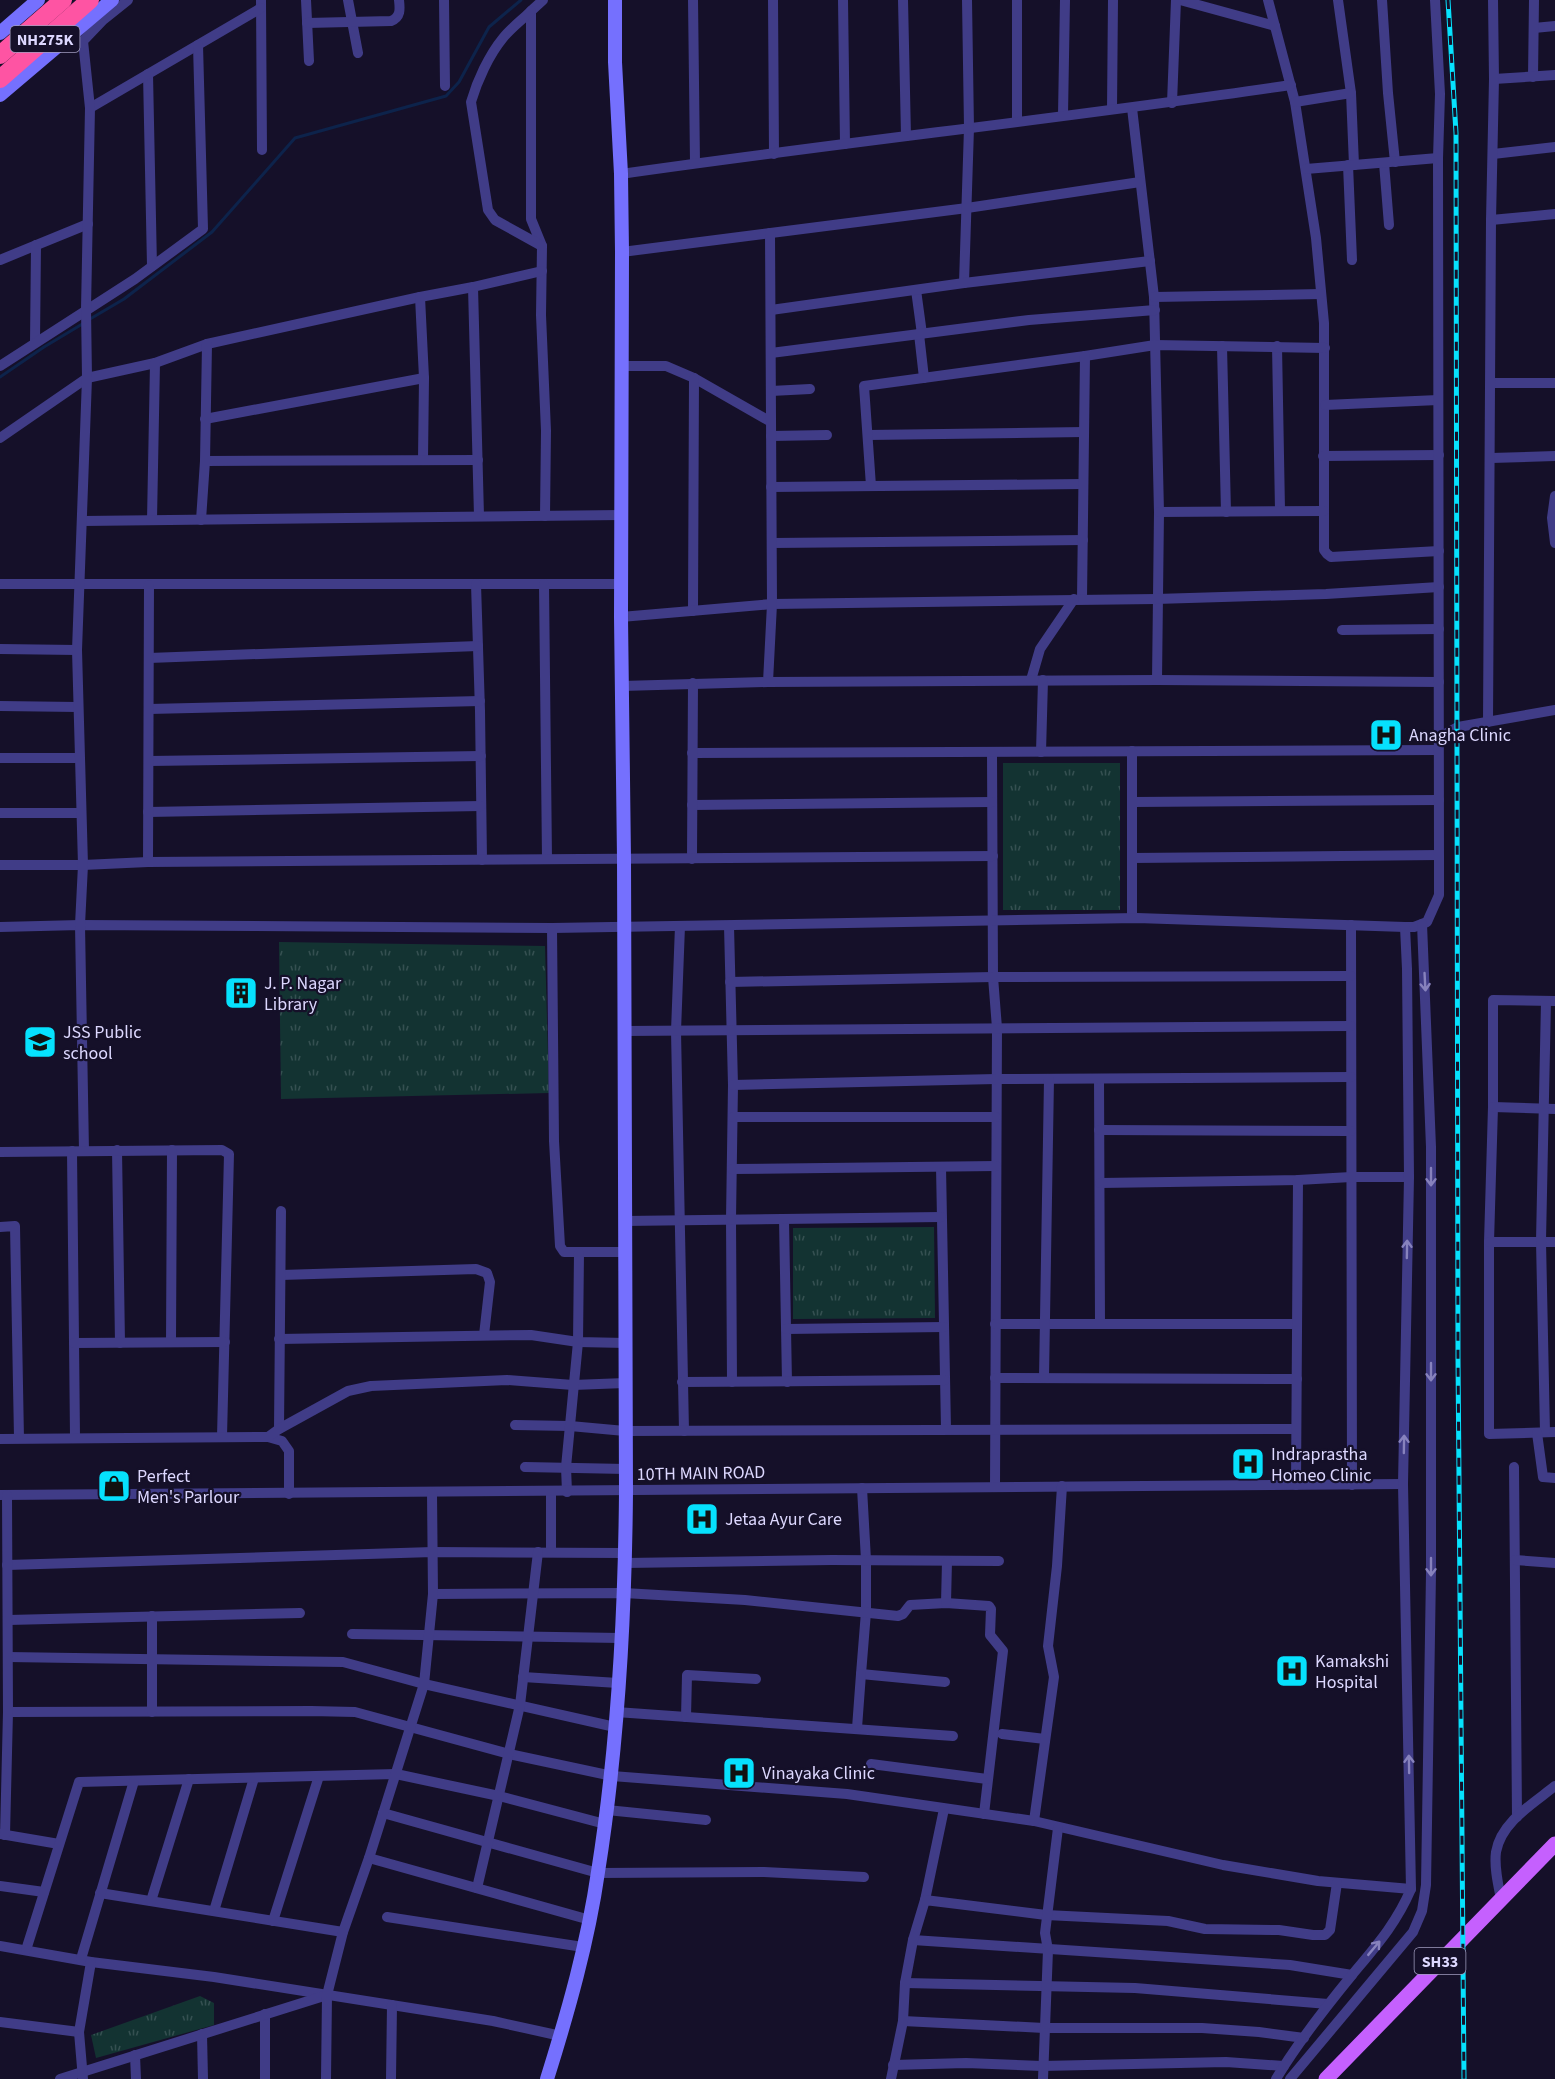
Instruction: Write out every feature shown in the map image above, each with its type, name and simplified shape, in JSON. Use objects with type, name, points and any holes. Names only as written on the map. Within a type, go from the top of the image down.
[{"type":"highway","name":"NH275K","points":[[0,55],[63,0]]},
{"type":"highway","name":"NH275K","points":[[0,79],[90,0]]},
{"type":"main road","name":"SH33","points":[[1326,2079],[1555,1844]]},
{"type":"street","points":[[0,33],[38,0]]},
{"type":"street","points":[[0,95],[112,0]]},
{"type":"street","points":[[84,1151],[80,925],[83,865],[77,650],[87,378],[90,108],[83,41],[103,20],[128,0]]},
{"type":"street","points":[[306,0],[309,61]]},
{"type":"street","points":[[348,0],[358,53]]},
{"type":"street","points":[[307,23],[391,21],[396,19],[400,10],[399,0]]},
{"type":"street","points":[[444,0],[446,86]]},
{"type":"street","points":[[542,246],[495,220],[488,210],[471,102],[494,50],[504,37],[543,0]]},
{"type":"street","points":[[547,2079],[561,2036],[590,1920],[598,1873],[612,1776],[624,1593],[626,1343],[621,617],[622,252],[615,0]]},
{"type":"street","points":[[693,0],[694,163]]},
{"type":"street","points":[[773,0],[774,153]]},
{"type":"street","points":[[843,0],[844,144]]},
{"type":"street","points":[[903,0],[906,136]]},
{"type":"street","points":[[964,283],[969,129],[967,0]]},
{"type":"street","points":[[1017,0],[1017,121]]},
{"type":"street","points":[[1063,115],[1065,0]]},
{"type":"street","points":[[1112,109],[1113,0]]},
{"type":"street","points":[[1172,103],[1178,0],[1275,26]]},
{"type":"street","points":[[1268,0],[1295,102],[1317,238],[1325,348],[1324,550],[1331,557],[1439,551]]},
{"type":"street","points":[[1338,0],[1351,93],[1352,260]]},
{"type":"street","points":[[1382,0],[1388,93],[1389,225]]},
{"type":"street","points":[[0,927],[80,925],[552,928],[1132,918],[1405,927],[1427,922],[1439,895],[1438,158],[1440,94],[1435,0]]},
{"type":"street","points":[[1488,722],[1493,0]]},
{"type":"street","points":[[1533,76],[1534,0]]},
{"type":"street","points":[[90,108],[198,45],[261,4]]},
{"type":"street","points":[[261,4],[262,150]]},
{"type":"street","points":[[531,11],[531,219],[542,246],[541,315],[546,431],[545,516]]},
{"type":"street","points":[[1534,28],[1555,26]]},
{"type":"street","points":[[0,366],[86,311],[203,229],[198,45]]},
{"type":"street","points":[[148,74],[152,266]]},
{"type":"street","points":[[1494,79],[1555,75]]},
{"type":"street","points":[[621,174],[1291,86]]},
{"type":"street","points":[[1295,102],[1351,93]]},
{"type":"street","points":[[1132,108],[1155,310],[1159,512],[1156,599],[1157,680]]},
{"type":"street","points":[[1493,154],[1555,147]]},
{"type":"street","points":[[1306,169],[1438,158]]},
{"type":"street","points":[[622,252],[967,208],[1140,182]]},
{"type":"street","points":[[1491,220],[1555,214]]},
{"type":"street","points":[[0,260],[88,224]]},
{"type":"street","points":[[768,682],[772,604],[771,233]]},
{"type":"street","points":[[35,342],[36,245]]},
{"type":"street","points":[[771,310],[964,283],[1150,261]]},
{"type":"street","points":[[0,438],[87,378],[155,363],[207,344],[542,271]]},
{"type":"street","points":[[473,287],[480,516]]},
{"type":"street","points":[[916,290],[924,378]]},
{"type":"street","points":[[1154,297],[1321,294]]},
{"type":"street","points":[[420,297],[424,378],[423,459]]},
{"type":"street","points":[[771,353],[1029,320],[1155,310]]},
{"type":"street","points":[[201,520],[205,461],[207,344]]},
{"type":"street","points":[[871,486],[864,386],[1155,345],[1325,348]]},
{"type":"street","points":[[1222,346],[1226,512]]},
{"type":"street","points":[[1277,346],[1280,510]]},
{"type":"street","points":[[1031,680],[1040,649],[1078,599],[1083,540],[1085,356]]},
{"type":"street","points":[[152,520],[155,363]]},
{"type":"street","points":[[622,366],[666,366],[694,378],[771,422]]},
{"type":"street","points":[[205,419],[424,378]]},
{"type":"street","points":[[693,611],[694,378]]},
{"type":"street","points":[[1491,383],[1555,383]]},
{"type":"street","points":[[771,391],[810,389]]},
{"type":"street","points":[[1325,405],[1438,400]]},
{"type":"street","points":[[868,435],[1084,432]]},
{"type":"street","points":[[771,436],[827,435]]},
{"type":"street","points":[[1323,456],[1439,455]]},
{"type":"street","points":[[1491,458],[1555,456]]},
{"type":"street","points":[[205,461],[478,460]]},
{"type":"street","points":[[771,487],[1083,484]]},
{"type":"street","points":[[1555,496],[1552,518],[1555,543]]},
{"type":"street","points":[[1159,512],[1324,511]]},
{"type":"street","points":[[82,521],[622,515]]},
{"type":"street","points":[[772,543],[1083,540]]},
{"type":"street","points":[[0,584],[622,584]]},
{"type":"street","points":[[476,584],[482,860]]},
{"type":"street","points":[[544,584],[547,859]]},
{"type":"street","points":[[148,862],[150,585]]},
{"type":"street","points":[[621,617],[772,604],[1156,599],[1326,594],[1439,587]]},
{"type":"street","points":[[1342,630],[1439,629]]},
{"type":"street","points":[[149,657],[478,646]]},
{"type":"street","points":[[0,650],[77,650]]},
{"type":"street","points":[[622,686],[693,683],[1031,680],[1439,682]]},
{"type":"street","points":[[1041,752],[1043,680]]},
{"type":"street","points":[[692,859],[693,683]]},
{"type":"street","points":[[149,709],[480,701]]},
{"type":"street","points":[[0,706],[78,707]]},
{"type":"street","points":[[1438,738],[1458,727],[1555,710]]},
{"type":"street","points":[[692,753],[1438,750]]},
{"type":"street","points":[[1132,751],[1132,918]]},
{"type":"street","points":[[992,752],[993,977],[996,1028],[995,1487]]},
{"type":"street","points":[[149,761],[481,756]]},
{"type":"street","points":[[0,758],[79,758]]},
{"type":"street","points":[[1133,802],[1439,800]]},
{"type":"street","points":[[692,805],[992,802]]},
{"type":"street","points":[[148,812],[481,806]]},
{"type":"street","points":[[0,813],[81,813]]},
{"type":"street","points":[[1132,858],[1439,855]]},
{"type":"street","points":[[0,865],[993,856]]},
{"type":"street","points":[[1290,2079],[1413,1932],[1422,1911],[1426,1886],[1431,1573],[1431,1146],[1422,924]]},
{"type":"street","points":[[1351,925],[1352,1485]]},
{"type":"street","points":[[680,926],[676,1031],[684,1431]]},
{"type":"street","points":[[729,926],[733,1085],[732,1382]]},
{"type":"street","points":[[1276,2079],[1328,2004],[1383,1938],[1401,1912],[1411,1889],[1403,1484],[1409,1177],[1405,927]]},
{"type":"street","points":[[552,928],[554,1142],[560,1246],[564,1252],[624,1252]]},
{"type":"street","points":[[730,982],[993,977],[1351,976]]},
{"type":"street","points":[[1546,1432],[1489,1434],[1493,1000],[1551,1001],[1550,1108],[1541,1241],[1546,1432],[1543,1477],[1555,1478]]},
{"type":"street","points":[[624,1031],[1351,1026]]},
{"type":"street","points":[[733,1085],[996,1079],[1351,1077]]},
{"type":"street","points":[[1044,1378],[1049,1079]]},
{"type":"street","points":[[1099,1079],[1100,1324]]},
{"type":"street","points":[[1493,1107],[1550,1108]]},
{"type":"street","points":[[733,1117],[996,1117]]},
{"type":"street","points":[[1100,1130],[1351,1131]]},
{"type":"street","points":[[117,1150],[120,1342]]},
{"type":"street","points":[[171,1150],[171,1342]]},
{"type":"street","points":[[0,1152],[222,1150],[229,1154],[222,1437]]},
{"type":"street","points":[[72,1151],[75,1437]]},
{"type":"street","points":[[732,1169],[996,1166]]},
{"type":"street","points":[[941,1167],[946,1430]]},
{"type":"street","points":[[1100,1183],[1409,1177]]},
{"type":"street","points":[[1296,1485],[1298,1180]]},
{"type":"street","points":[[279,1429],[281,1211]]},
{"type":"street","points":[[624,1221],[941,1217]]},
{"type":"street","points":[[784,1218],[787,1382]]},
{"type":"street","points":[[0,1227],[15,1226],[19,1438]]},
{"type":"street","points":[[1489,1242],[1555,1242]]},
{"type":"street","points":[[567,1492],[566,1467],[578,1342],[579,1253]]},
{"type":"street","points":[[281,1275],[476,1269],[487,1273],[490,1282],[484,1335]]},
{"type":"street","points":[[995,1324],[1297,1324]]},
{"type":"street","points":[[786,1329],[944,1327]]},
{"type":"street","points":[[279,1340],[531,1335],[578,1342],[626,1343]]},
{"type":"street","points":[[74,1343],[225,1342]]},
{"type":"street","points":[[995,1378],[1297,1379]]},
{"type":"street","points":[[268,1437],[357,1388],[507,1380],[573,1385],[625,1383]]},
{"type":"street","points":[[682,1382],[945,1380]]},
{"type":"street","points":[[515,1425],[570,1426],[625,1431],[1296,1429]]},
{"type":"street","points":[[0,1439],[268,1437],[282,1441],[289,1451],[289,1494]]},
{"type":"street","points":[[525,1467],[626,1469]]},
{"type":"street","points":[[1514,1467],[1517,1817]]},
{"type":"street","name":"10TH MAIN ROAD","points":[[4,1495],[1403,1484]]},
{"type":"street","points":[[1034,1821],[1054,1677],[1048,1646],[1057,1566],[1062,1486]]},
{"type":"street","points":[[857,1728],[866,1612],[862,1488]]},
{"type":"street","points":[[551,1492],[551,1552]]},
{"type":"street","points":[[326,2079],[327,1995],[343,1932],[424,1684],[433,1594],[432,1493]]},
{"type":"street","points":[[4,1495],[8,1564],[8,1712],[2,1835],[59,1844]]},
{"type":"street","points":[[8,1564],[433,1551],[551,1552],[625,1558],[999,1561]]},
{"type":"street","points":[[477,1888],[520,1705],[535,1593],[538,1552]]},
{"type":"street","points":[[1515,1560],[1555,1563]]},
{"type":"street","points":[[946,1603],[947,1561]]},
{"type":"street","points":[[433,1594],[624,1593],[745,1600],[901,1616],[910,1605],[946,1603],[990,1607],[990,1635],[1002,1651],[984,1814]]},
{"type":"street","points":[[8,1620],[300,1613]]},
{"type":"street","points":[[152,1616],[152,1712]]},
{"type":"street","points":[[352,1634],[621,1638]]},
{"type":"street","points":[[8,1657],[343,1662],[424,1684],[615,1727]]},
{"type":"street","points":[[861,1674],[945,1682]]},
{"type":"street","points":[[686,1717],[687,1675],[756,1679]]},
{"type":"street","points":[[523,1677],[618,1683]]},
{"type":"street","points":[[8,1712],[355,1712],[509,1754],[612,1776],[847,1794],[1034,1821],[1224,1865],[1337,1883],[1411,1889]]},
{"type":"street","points":[[616,1712],[953,1736]]},
{"type":"street","points":[[1002,1734],[1045,1739]]},
{"type":"street","points":[[871,1764],[987,1779]]},
{"type":"street","points":[[26,1950],[79,1782],[396,1774],[606,1817],[706,1820]]},
{"type":"street","points":[[273,1921],[319,1776]]},
{"type":"street","points":[[214,1911],[254,1778]]},
{"type":"street","points":[[151,1901],[189,1779]]},
{"type":"street","points":[[83,2075],[79,2032],[86,1961],[100,1893],[134,1781]]},
{"type":"street","points":[[1501,1899],[1496,1874],[1496,1851],[1503,1833],[1517,1817],[1555,1786]]},
{"type":"street","points":[[891,2079],[903,2021],[905,1983],[913,1940],[925,1900],[944,1809]]},
{"type":"street","points":[[383,1814],[598,1873],[764,1872],[864,1877]]},
{"type":"street","points":[[1042,2079],[1048,1950],[1045,1933],[1046,1915],[1058,1828]]},
{"type":"street","points":[[369,1858],[590,1920]]},
{"type":"street","points":[[925,1900],[1046,1915],[1168,1920],[1205,1929],[1279,1930],[1325,1935],[1330,1930],[1337,1883]]},
{"type":"street","points":[[0,1886],[44,1892]]},
{"type":"street","points":[[100,1893],[343,1932]]},
{"type":"street","points":[[387,1917],[583,1947]]},
{"type":"street","points":[[913,1940],[1290,1965],[1352,1975]]},
{"type":"street","points":[[0,1946],[86,1961],[214,1977],[494,2021],[561,2036]]},
{"type":"street","points":[[905,1983],[1135,1988],[1328,2004]]},
{"type":"street","points":[[60,2079],[83,2075],[135,2055],[327,1995]]},
{"type":"street","points":[[391,2079],[392,2005]]},
{"type":"street","points":[[265,2014],[265,2079]]},
{"type":"street","points":[[903,2021],[1044,2028],[1202,2028],[1304,2038]]},
{"type":"street","points":[[0,2022],[79,2032]]},
{"type":"street","points":[[202,2034],[203,2079]]},
{"type":"street","points":[[135,2055],[136,2079]]},
{"type":"street","points":[[893,2064],[966,2063],[1042,2066],[1226,2062],[1284,2066]]},
{"type":"green space","points":[[1003,763],[1120,763],[1120,910],[1003,910]]},
{"type":"green space","points":[[279,942],[545,946],[549,1093],[281,1099]]},
{"type":"green space","points":[[934,1227],[935,1318],[793,1319],[793,1228]]},
{"type":"green space","points":[[200,1996],[214,2003],[214,2025],[96,2058],[91,2035]]},
{"type":"waterway","points":[[90,319],[124,299],[212,232],[295,138],[446,96],[459,82],[489,27],[521,0]]},
{"type":"waterway","points":[[0,377],[84,323]]},
{"type":"railway","points":[[1448,0],[1456,133],[1458,1358],[1464,2079]]},
{"type":"place","name":"Anagha Clinic","points":[[1386,735]]},
{"type":"place","name":"J. P. Nagar Library","points":[[241,993]]},
{"type":"place","name":"JSS Public school","points":[[40,1042]]},
{"type":"place","name":"Indraprastha Homeo Clinic","points":[[1248,1464]]},
{"type":"place","name":"Perfect Men's Parlour","points":[[114,1486]]},
{"type":"place","name":"Jetaa Ayur Care","points":[[702,1519]]},
{"type":"place","name":"Kamakshi Hospital","points":[[1292,1671]]},
{"type":"place","name":"Vinayaka Clinic","points":[[739,1773]]}]
